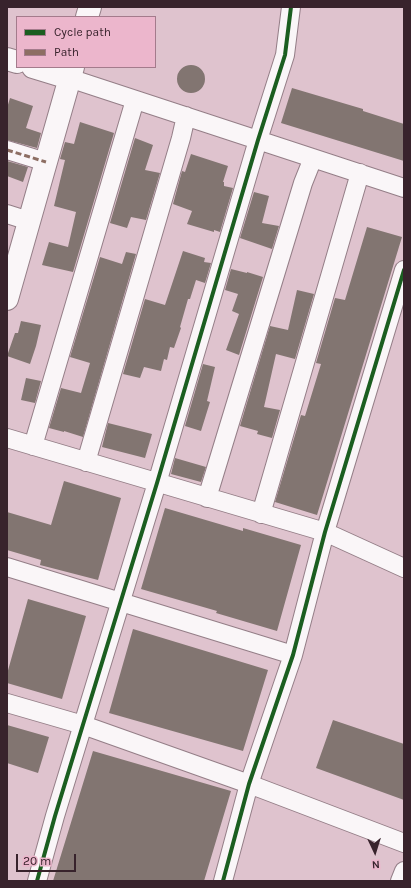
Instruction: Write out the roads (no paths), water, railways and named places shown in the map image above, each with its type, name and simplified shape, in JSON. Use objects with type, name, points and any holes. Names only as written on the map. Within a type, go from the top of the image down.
[{"type":"street","points":[[37,881],[82,725],[157,483],[258,140],[285,55],[291,7]]},
{"type":"street","points":[[39,68],[71,73],[135,100],[404,188]]},
{"type":"street","points":[[7,299],[71,73]]},
{"type":"street","points":[[33,446],[135,100]]},
{"type":"street","points":[[86,462],[181,138],[186,116]]},
{"type":"street","points":[[7,150],[46,162]]},
{"type":"street","points":[[208,498],[303,183],[313,158]]},
{"type":"street","points":[[261,514],[360,173]]},
{"type":"street","points":[[7,214],[29,220]]},
{"type":"street","points":[[222,881],[249,784],[293,655],[325,532],[404,270]]},
{"type":"street","points":[[7,438],[325,532],[404,568]]},
{"type":"street","points":[[7,567],[293,655]]},
{"type":"street","points":[[7,703],[82,725],[249,784],[404,843]]},
{"type":"street","points":[[400,881],[404,871]]}]
